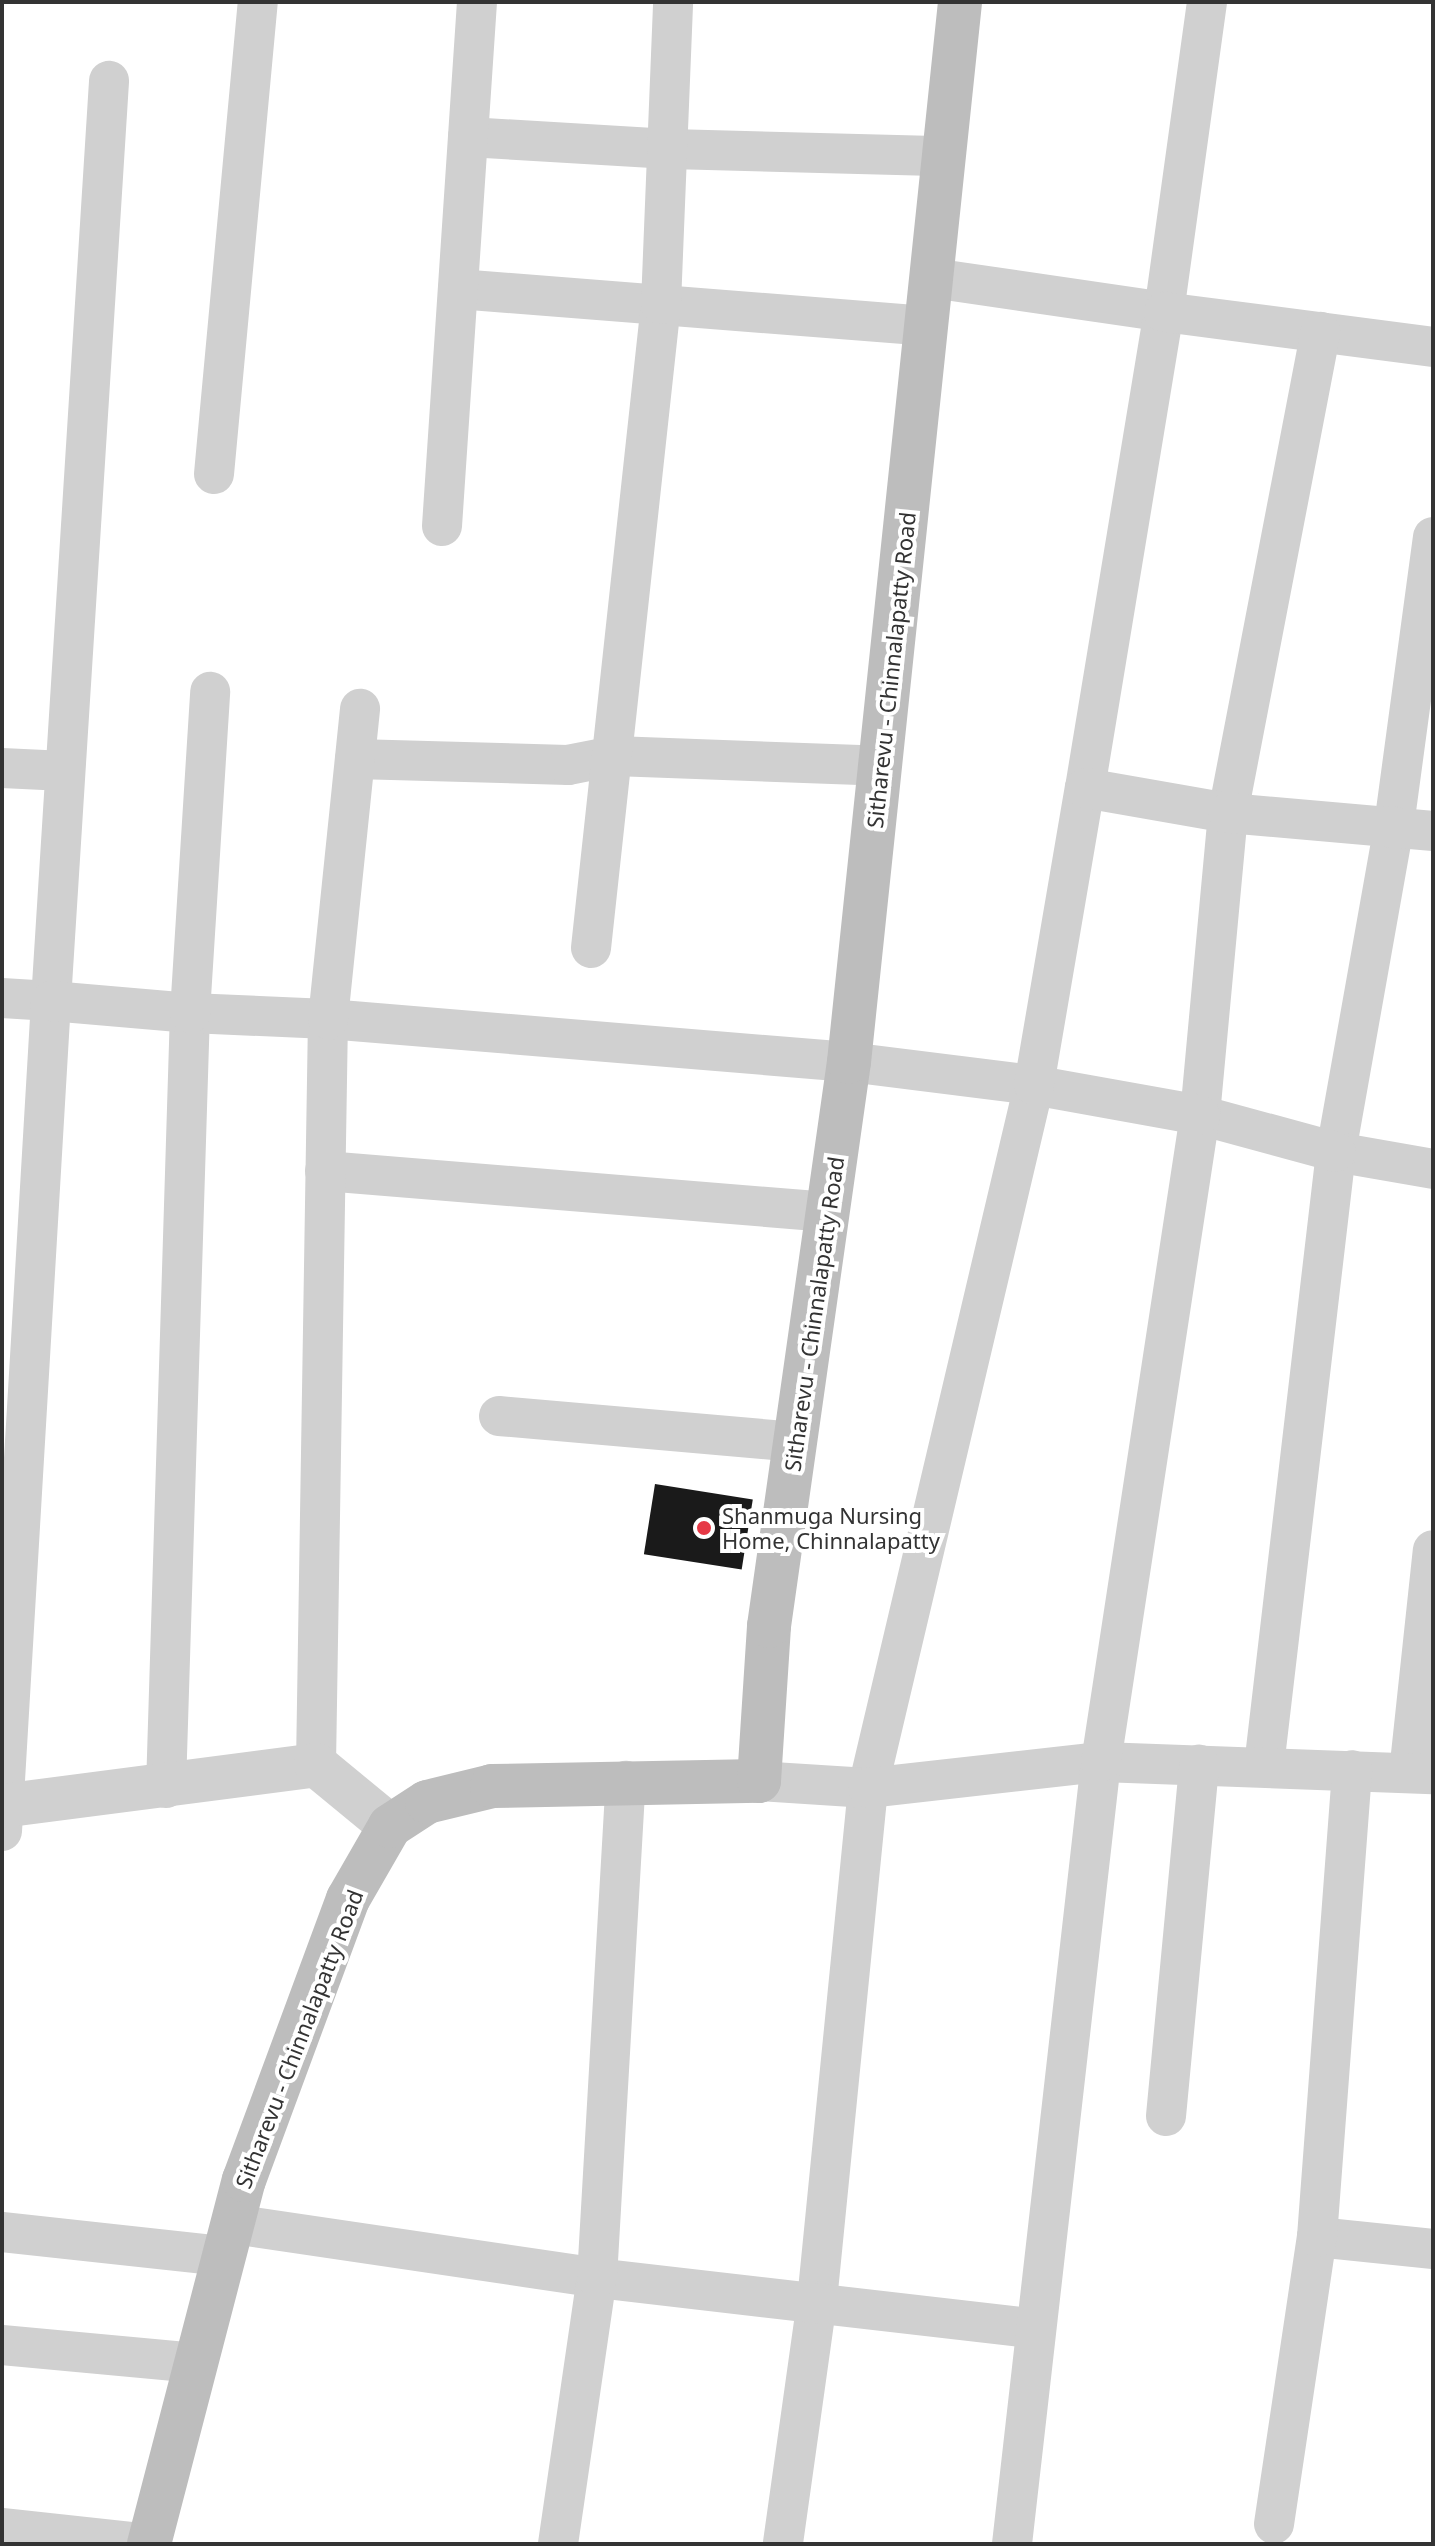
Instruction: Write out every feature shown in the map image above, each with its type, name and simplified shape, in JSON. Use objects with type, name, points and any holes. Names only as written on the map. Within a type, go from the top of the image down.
[{"type":"main road","name":"Sitharevu - Chinnalapatty Road","points":[[149,2544],[228,2240],[348,1899],[390,1826],[427,1802],[492,1786],[626,1781],[759,1781],[769,1626],[849,1062],[960,2]]},
{"type":"street","points":[[214,474],[258,2]]},
{"type":"street","points":[[442,526],[477,2]]},
{"type":"street","points":[[591,948],[661,304],[670,149],[673,2]]},
{"type":"street","points":[[783,2544],[817,2301],[868,1788],[1034,1085],[1164,312],[1207,2]]},
{"type":"street","points":[[109,81],[4,1814],[316,1765],[390,1826]]},
{"type":"street","points":[[468,137],[670,149],[945,156]]},
{"type":"street","points":[[932,278],[1433,347]]},
{"type":"street","points":[[458,289],[927,326]]},
{"type":"street","points":[[1012,2544],[1036,2329],[1047,2265],[1101,1762],[1200,1115],[1228,813],[1321,332]]},
{"type":"street","points":[[1264,1766],[1336,1152],[1414,828],[1433,537]]},
{"type":"street","points":[[166,1788],[190,1013],[210,692]]},
{"type":"street","points":[[316,1765],[328,1019],[360,709]]},
{"type":"street","points":[[355,759],[568,765],[614,756],[881,766]]},
{"type":"street","points":[[2,768],[65,771]]},
{"type":"street","points":[[1085,788],[1228,813],[1414,828]]},
{"type":"street","points":[[2,998],[190,1013],[328,1019],[849,1062],[1034,1085],[1200,1115],[1336,1152],[1433,1169]]},
{"type":"street","points":[[325,1171],[828,1212]]},
{"type":"street","points":[[499,1416],[796,1442]]},
{"type":"street","points":[[759,1781],[868,1788],[1101,1762],[1421,1774],[1433,1550]]},
{"type":"street","points":[[1166,2116],[1199,1765]]},
{"type":"street","points":[[1274,2524],[1317,2237],[1352,1770]]},
{"type":"street","points":[[558,2544],[597,2278],[626,1781]]},
{"type":"street","points":[[2,2232],[228,2240],[817,2301],[1036,2329]]},
{"type":"street","points":[[1317,2237],[1433,2249]]},
{"type":"street","points":[[2,2345],[196,2363]]},
{"type":"street","points":[[2,2528],[149,2544]]},
{"type":"building","points":[[655,1484],[753,1499],[742,1570],[644,1554]]},
{"type":"place","name":"Shanmuga Nursing Home, Chinnalapatty","points":[[704,1528]]}]
